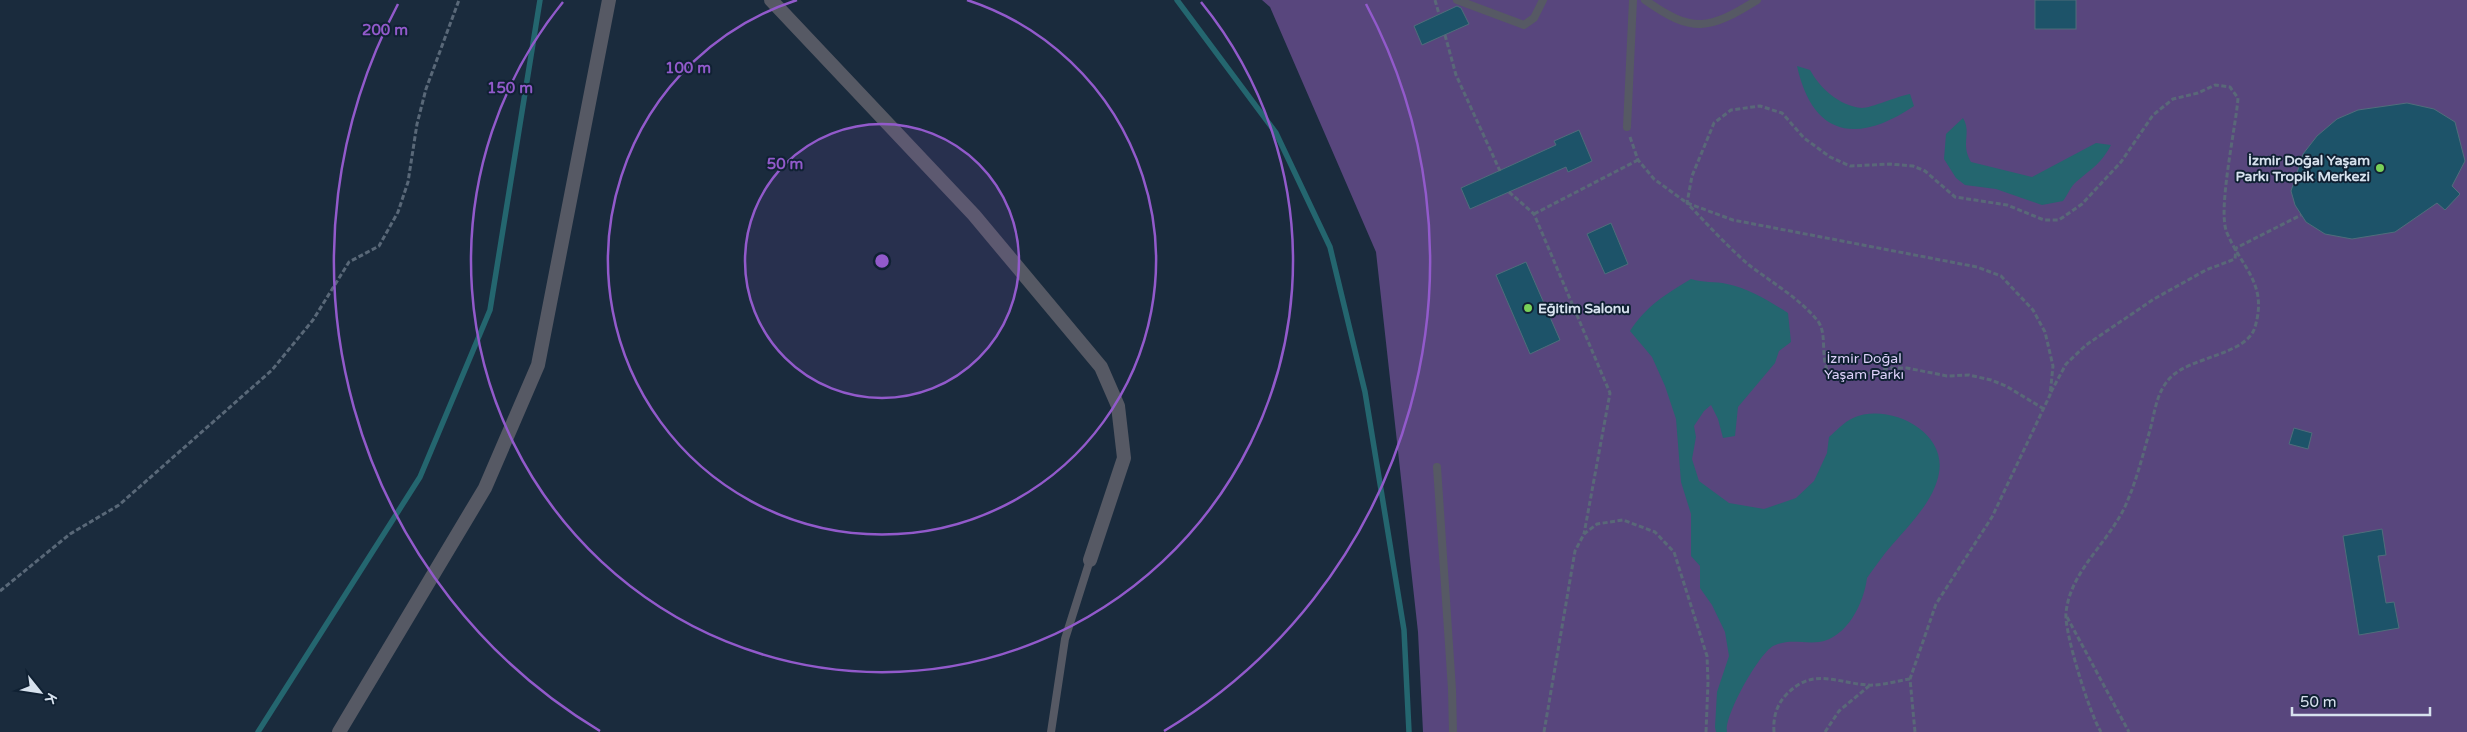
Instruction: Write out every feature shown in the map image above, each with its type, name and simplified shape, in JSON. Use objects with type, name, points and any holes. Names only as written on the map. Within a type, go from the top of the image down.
[{"type":"street","points":[[339,732],[485,488],[538,365],[609,0]]},
{"type":"street","points":[[771,0],[974,215],[1101,367],[1118,406],[1124,458],[1090,560]]},
{"type":"lane","points":[[1457,0],[1524,25],[1534,18],[1543,0]]},
{"type":"lane","points":[[1627,127],[1633,0]]},
{"type":"lane","points":[[1645,0],[1664,14],[1686,24],[1707,25],[1731,16],[1757,0]]},
{"type":"lane","points":[[1437,467],[1452,689],[1453,732]]},
{"type":"lane","points":[[1051,732],[1065,639],[1090,560]]},
{"type":"path","points":[[0,591],[70,534],[118,505],[272,370],[313,320],[349,262],[379,246],[398,212],[408,182],[417,124],[426,89],[459,0]]},
{"type":"path","points":[[1435,0],[1439,14]]},
{"type":"path","points":[[1445,35],[1456,75],[1500,171]]},
{"type":"path","points":[[1687,203],[1692,176],[1714,123],[1731,110],[1760,106],[1782,113],[1804,138],[1830,157],[1850,166],[1890,164],[1913,166],[1925,171],[1955,197],[2007,205],[2044,220],[2059,220],[2082,204],[2122,162],[2153,115],[2173,99],[2198,93],[2215,84],[2230,88],[2238,98],[2225,212],[2226,232],[2257,286],[2258,304],[2255,328],[2244,341],[2183,369],[2170,378],[2157,398],[2139,468],[2126,504],[2072,587],[2066,615],[2074,660],[2099,731]]},
{"type":"path","points":[[1627,127],[1638,160],[1654,179],[1687,203],[1747,263],[1810,312],[1819,322],[1822,330],[1824,367],[1831,378],[1847,379],[1888,368],[1907,368],[1947,376],[1969,375],[2006,386],[2044,409]]},
{"type":"path","points":[[1534,214],[1638,160]]},
{"type":"path","points":[[1509,192],[1534,214],[1610,393],[1584,534],[1575,551],[1544,732]]},
{"type":"path","points":[[1687,203],[1733,220],[1977,267],[2001,276],[2033,310],[2044,332],[2053,366],[2050,395]]},
{"type":"path","points":[[2236,248],[2301,215]]},
{"type":"path","points":[[1915,732],[1910,679],[1936,604],[1992,517],[2066,364],[2086,346],[2154,299],[2206,270],[2235,259],[2236,248]]},
{"type":"path","points":[[1584,534],[1597,524],[1623,520],[1656,532],[1674,552],[1706,656],[1708,682],[1706,732]]},
{"type":"path","points":[[2066,615],[2129,732]]},
{"type":"path","points":[[1774,732],[1774,718],[1782,700],[1796,684],[1807,679],[1824,679],[1870,685],[1910,679]]},
{"type":"path","points":[[1825,732],[1839,711],[1870,685]]},
{"type":"green space","name":"İzmir Doğal Yaşam Parkı","points":[[1262,0],[2467,0],[2467,732],[1423,732],[1418,632],[1376,252],[1270,7]]},
{"type":"shaded area","points":[[1797,66],[1810,70],[1831,95],[1854,107],[1862,108],[1910,94],[1914,106],[1894,118],[1874,126],[1857,129],[1841,127],[1826,120],[1814,108],[1804,90]]},
{"type":"shaded area","points":[[1963,118],[1966,129],[1966,150],[1971,162],[2032,177],[2096,143],[2111,145],[2099,163],[2073,186],[2063,201],[2042,205],[1996,189],[1965,185],[1956,178],[1944,159],[1946,134]]},
{"type":"shaded area","points":[[1691,279],[1722,283],[1744,289],[1788,313],[1791,342],[1779,351],[1775,363],[1738,407],[1735,436],[1723,438],[1718,419],[1711,405],[1704,411],[1694,426],[1696,437],[1692,459],[1699,481],[1729,503],[1764,509],[1796,498],[1814,481],[1827,453],[1829,437],[1843,424],[1853,418],[1867,414],[1897,417],[1912,423],[1924,432],[1934,444],[1939,458],[1939,473],[1927,503],[1885,553],[1867,578],[1858,608],[1846,627],[1829,639],[1819,642],[1785,642],[1773,646],[1759,661],[1743,686],[1731,713],[1727,732],[1716,732],[1715,727],[1717,692],[1729,656],[1725,632],[1712,605],[1700,588],[1700,566],[1691,556],[1691,514],[1681,482],[1676,419],[1665,386],[1652,357],[1630,331],[1643,314],[1665,295]]},
{"type":"building","points":[[2035,0],[2076,0],[2076,29],[2035,29]]},
{"type":"building","points":[[1457,6],[1461,8],[1469,24],[1422,45],[1414,26]]},
{"type":"building","name":"İzmir Doğal Yaşam Parkı Tropik Merkezi","points":[[2407,103],[2434,109],[2455,122],[2465,161],[2452,186],[2460,194],[2445,210],[2437,203],[2395,232],[2352,239],[2325,234],[2306,222],[2295,205],[2291,191],[2303,154],[2317,136],[2337,119],[2358,110]]},
{"type":"building","points":[[1579,130],[1592,161],[1568,172],[1566,167],[1470,209],[1461,188],[1556,145],[1554,141]]},
{"type":"building","points":[[1611,223],[1628,264],[1605,274],[1587,234]]},
{"type":"building","name":"Eğitim Salonu","points":[[1526,262],[1560,340],[1530,354],[1496,275]]},
{"type":"building","points":[[2294,428],[2312,433],[2308,449],[2289,444]]},
{"type":"building","points":[[2382,529],[2386,555],[2378,556],[2386,603],[2394,602],[2399,628],[2359,635],[2343,536]]},
{"type":"waterway","points":[[258,732],[420,477],[490,310],[540,0]]},
{"type":"waterway","points":[[1177,0],[1276,133],[1330,247],[1365,392],[1404,630],[1409,732]]},
{"type":"place","name":"İzmir Doğal Yaşam Parkı Tropik Merkezi","points":[[2380,168]]},
{"type":"place","name":"Eğitim Salonu","points":[[1528,308]]}]
